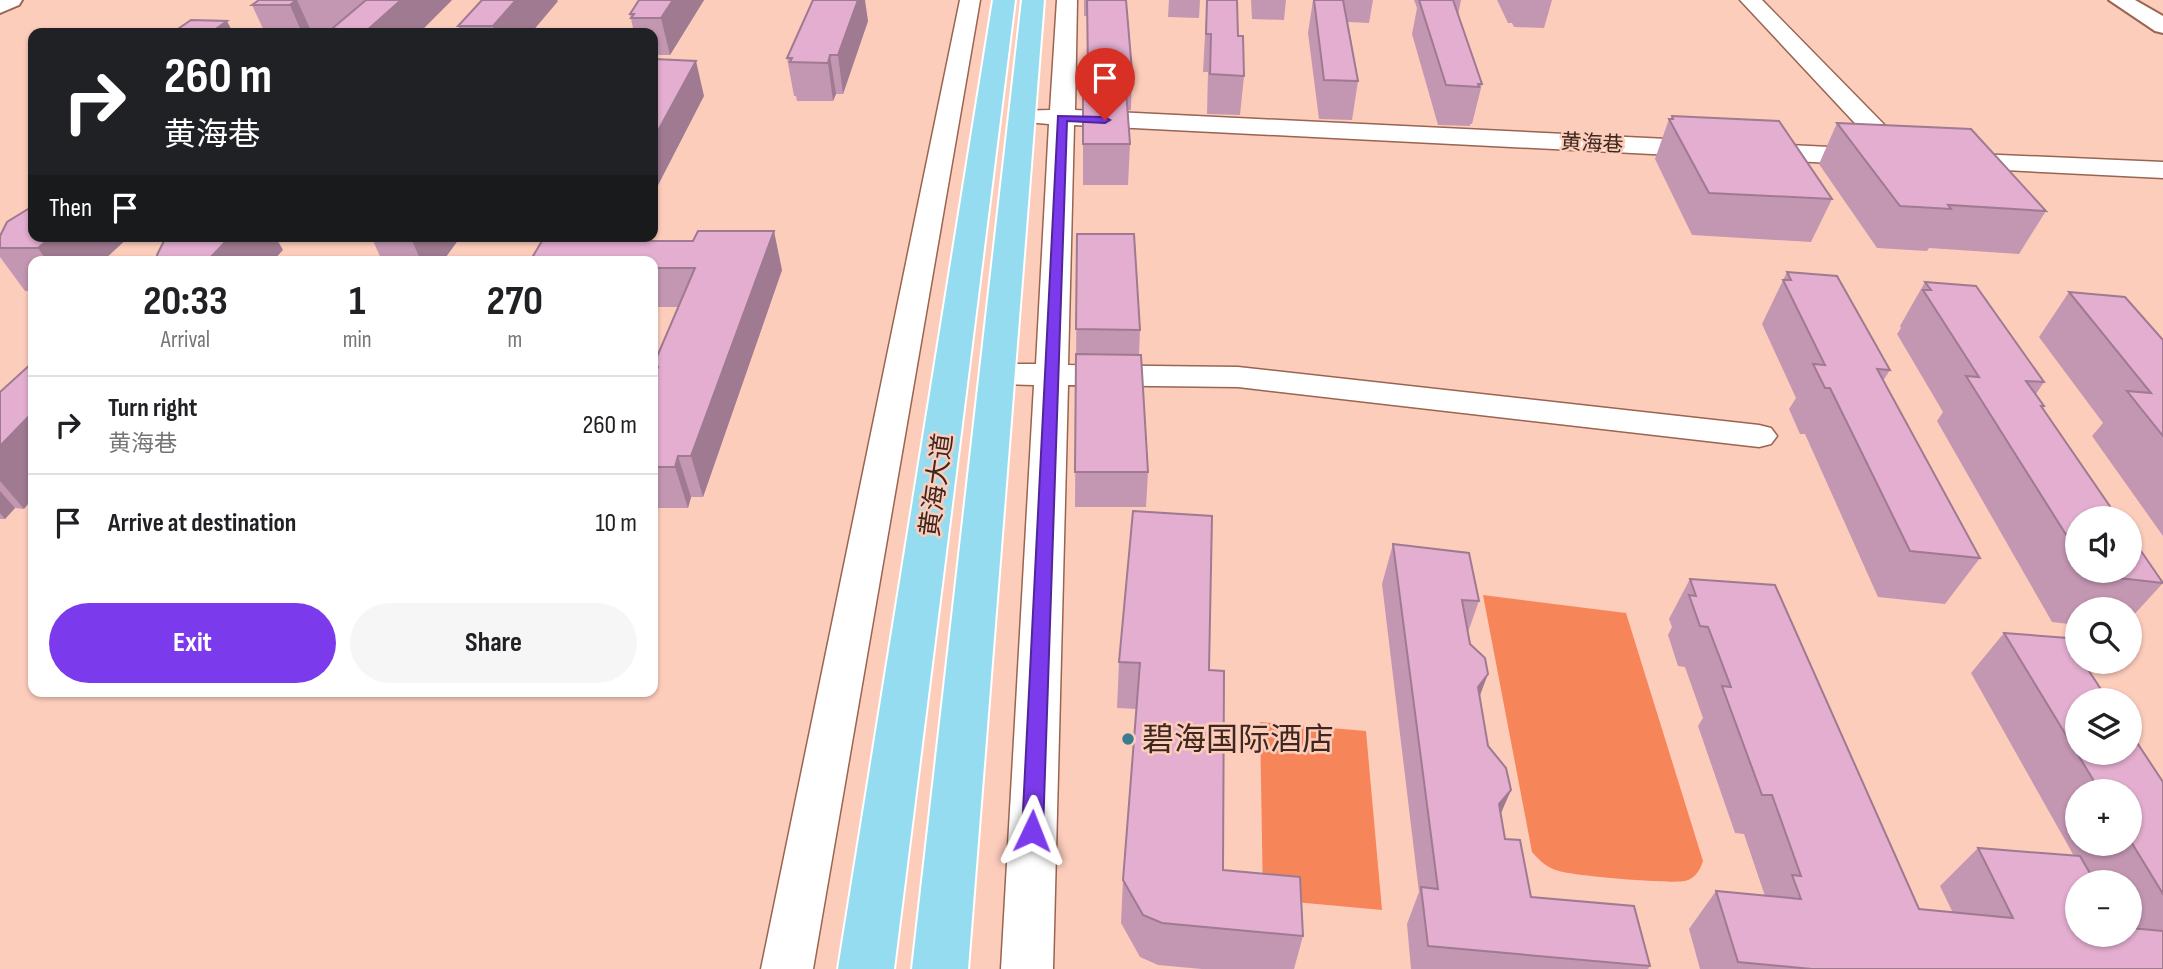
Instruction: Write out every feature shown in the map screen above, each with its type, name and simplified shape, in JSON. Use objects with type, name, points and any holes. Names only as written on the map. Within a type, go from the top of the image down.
[{"type":"main road","name":"黄海大道","points":[[866,969],[1004,0]]},
{"type":"main road","name":"黄海大道","points":[[940,969],[1033,0]]},
{"type":"street","points":[[0,6],[11,0]]},
{"type":"street","points":[[787,969],[970,0]]},
{"type":"street","points":[[1027,969],[1067,0]]},
{"type":"street","points":[[1750,0],[1903,159]]},
{"type":"street","points":[[2120,0],[2163,26]]},
{"type":"street","name":"黄海巷","points":[[1022,116],[1186,121],[2163,170]]},
{"type":"street","points":[[998,374],[1238,377],[1759,436]]},
{"type":"shaded area","points":[[1483,595],[1626,613],[1703,861],[1692,878],[1685,881],[1661,881],[1568,873],[1547,866],[1532,852]]},
{"type":"shaded area","points":[[1260,722],[1366,731],[1382,910],[1263,899]]},
{"type":"building","points":[[259,0],[296,0],[290,5],[252,5]]},
{"type":"building","points":[[366,0],[401,0],[370,28],[333,28]]},
{"type":"building","points":[[482,0],[516,0],[493,26],[458,26]]},
{"type":"building","points":[[639,0],[673,0],[661,18],[631,18],[634,14],[630,14]]},
{"type":"building","points":[[813,0],[858,0],[838,55],[830,55],[828,63],[790,62],[792,58],[787,58]]},
{"type":"building","points":[[1087,0],[1126,0],[1132,71],[1088,69]]},
{"type":"building","points":[[1207,0],[1237,0],[1238,36],[1243,36],[1244,76],[1210,74],[1211,34],[1206,34]]},
{"type":"building","points":[[1314,0],[1343,0],[1358,81],[1324,80]]},
{"type":"building","points":[[1419,0],[1453,0],[1482,84],[1478,84],[1479,87],[1446,85]]},
{"type":"building","points":[[191,20],[227,21],[217,28],[179,28]]},
{"type":"building","points":[[658,59],[696,61],[658,131]]},
{"type":"building","points":[[1083,88],[1126,90],[1130,144],[1083,144]]},
{"type":"building","points":[[1672,116],[1779,121],[1832,199],[1709,193],[1669,119],[1673,119]]},
{"type":"building","points":[[1837,123],[1971,129],[2046,211],[1948,205],[1951,209],[1900,206]]},
{"type":"building","points":[[28,209],[28,242],[45,242],[38,248],[0,248],[0,236],[7,222]]},
{"type":"building","points":[[698,231],[774,231],[691,456],[678,456],[675,467],[658,467],[658,354],[695,268],[658,268],[658,256],[533,256],[541,242],[693,241]]},
{"type":"building","points":[[1077,234],[1134,234],[1140,330],[1076,329]]},
{"type":"building","points":[[164,242],[225,242],[212,256],[157,255]]},
{"type":"building","points":[[1787,272],[1837,276],[1890,370],[1877,369],[1980,558],[1910,551],[1830,388],[1825,388],[1813,364],[1825,365],[1783,280],[1791,280]]},
{"type":"building","points":[[1925,282],[1976,286],[2044,382],[2026,381],[2110,506],[2065,506],[2065,533],[1966,376],[1979,377],[1923,290],[1931,290]]},
{"type":"building","points":[[2069,292],[2125,297],[2163,340],[2163,436],[2127,391],[2151,393]]},
{"type":"building","points":[[1076,354],[1141,355],[1148,472],[1075,472]]},
{"type":"building","points":[[28,367],[28,417],[0,446],[0,392]]},
{"type":"building","points":[[1133,511],[1212,516],[1209,670],[1224,671],[1223,870],[1300,877],[1303,936],[1162,923],[1143,915],[1123,880],[1140,663],[1119,662]]},
{"type":"building","points":[[1393,544],[1469,553],[1479,601],[1462,600],[1470,644],[1485,658],[1488,674],[1478,687],[1488,746],[1506,768],[1511,790],[1499,804],[1505,839],[1520,840],[1531,897],[1634,906],[1650,966],[1428,946],[1421,887],[1438,889]]},
{"type":"building","points":[[2142,552],[2163,583],[2142,581]]},
{"type":"building","points":[[1690,579],[1775,585],[1919,909],[2013,918],[1978,848],[2080,856],[2088,870],[2065,870],[2065,947],[2142,947],[2142,929],[2163,931],[2163,969],[1812,969],[1738,962],[1716,891],[1801,899],[1792,875],[1801,876],[1772,795],[1762,795],[1722,686],[1731,687],[1708,627],[1700,626],[1689,595],[1696,596]]},
{"type":"building","points":[[2004,633],[2065,638],[2065,674],[2091,674],[2100,688],[2065,688],[2065,733]]},
{"type":"building","points":[[2142,750],[2163,782],[2163,894],[2140,856],[2142,856],[2142,779],[2093,779],[2084,765],[2142,765]]},
{"type":"place","name":"碧海国际酒店","points":[[1128,739]]},
{"type":"route","points":[[1032,831],[1062,118],[1105,120]]}]
